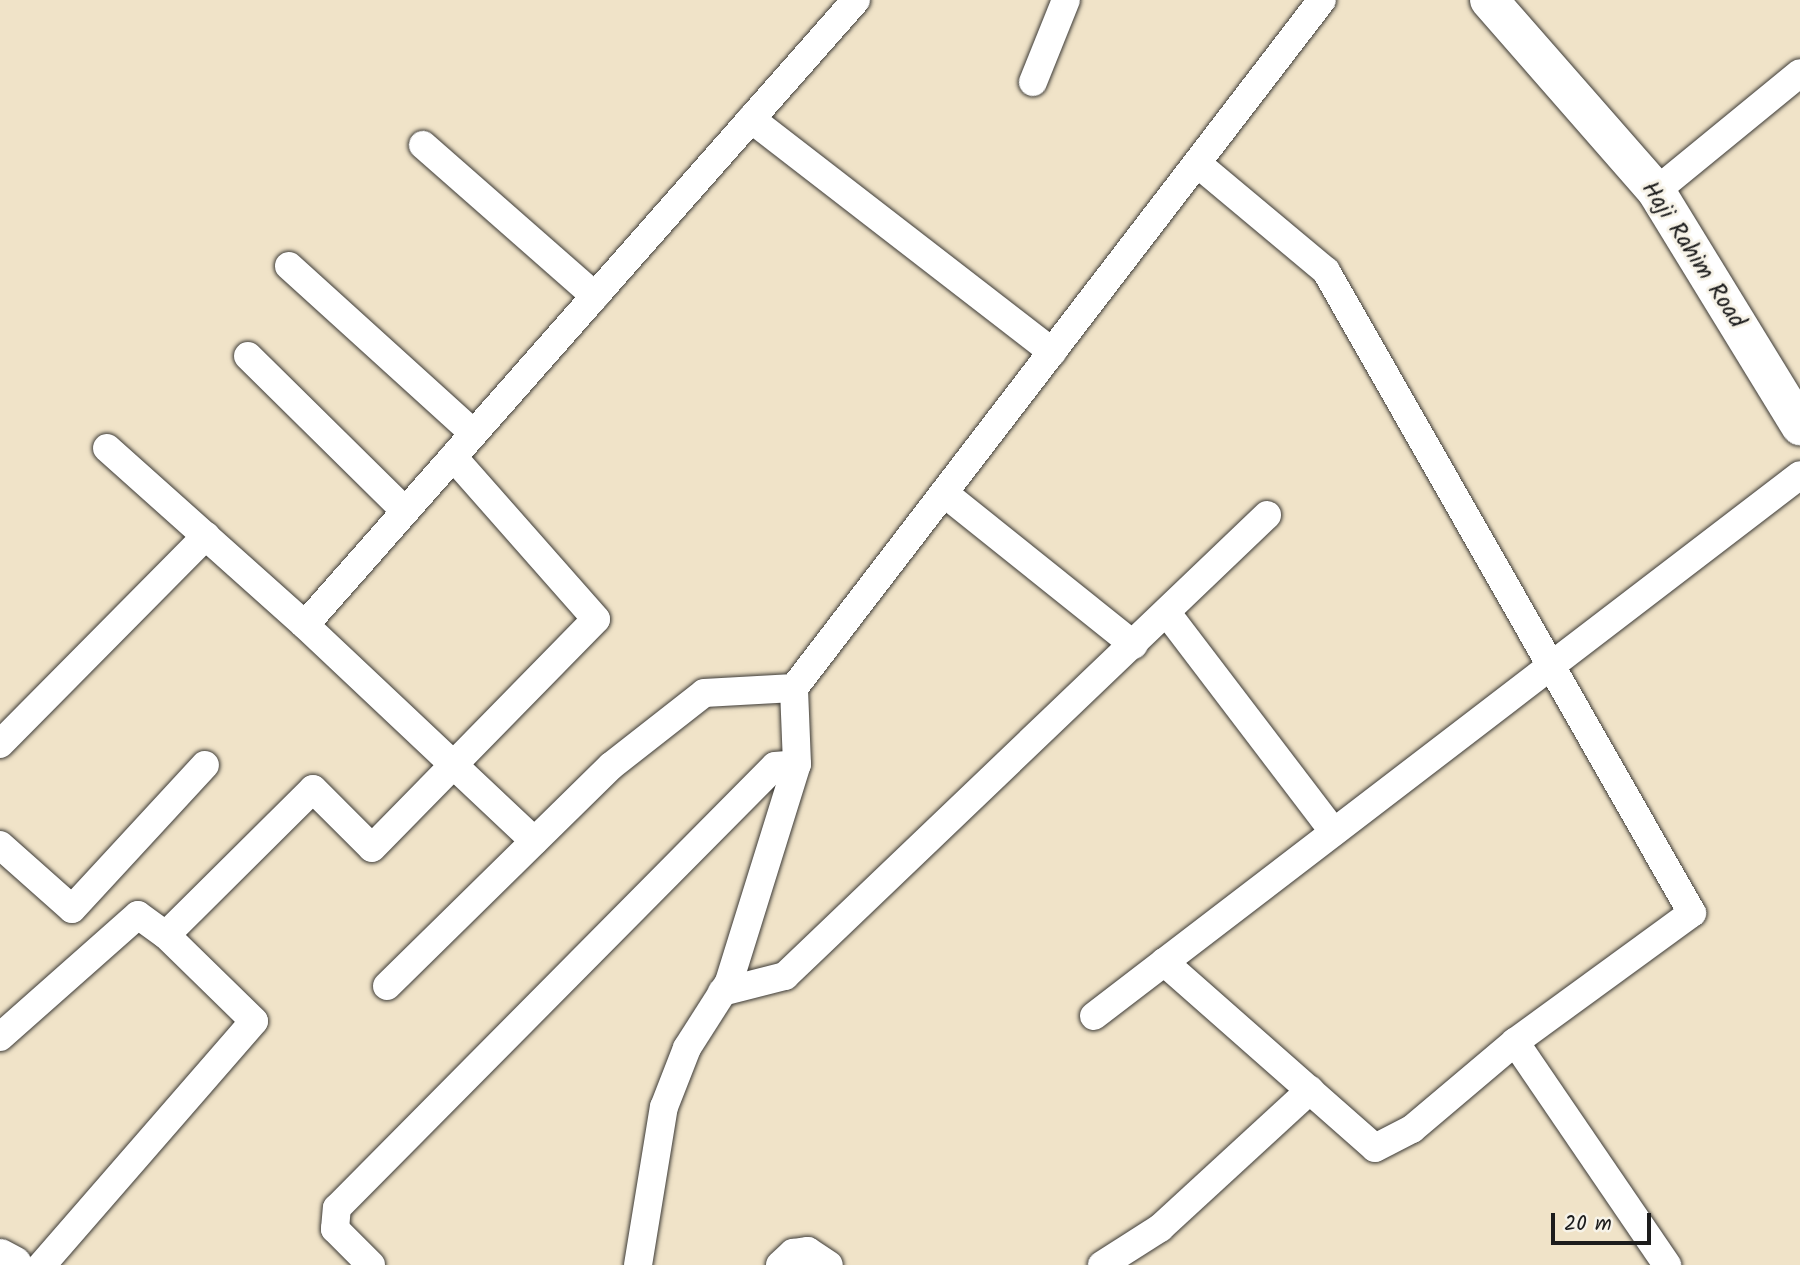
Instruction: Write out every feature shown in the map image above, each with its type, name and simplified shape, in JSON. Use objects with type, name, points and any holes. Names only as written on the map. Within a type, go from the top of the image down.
[{"type":"main road","name":"Haji Rahim Road","points":[[1489,0],[1656,191],[1800,426]]},
{"type":"main road","points":[[0,1258],[13,1265]]},
{"type":"street","points":[[305,625],[856,0]]},
{"type":"street","points":[[1032,82],[1066,0]]},
{"type":"street","points":[[638,1265],[664,1107],[687,1048],[722,992],[797,764],[794,688],[1322,0]]},
{"type":"street","points":[[1656,191],[1800,73]]},
{"type":"street","points":[[751,119],[1053,352]]},
{"type":"street","points":[[423,145],[594,296]]},
{"type":"street","points":[[1164,962],[1375,1148],[1412,1129],[1516,1042],[1692,913],[1326,271],[1198,164]]},
{"type":"street","points":[[289,266],[473,433]]},
{"type":"street","points":[[248,356],[405,511]]},
{"type":"street","points":[[107,448],[305,625],[534,841]]},
{"type":"street","points":[[166,935],[313,789],[372,848],[451,762],[596,619],[453,457]]},
{"type":"street","points":[[1094,1016],[1800,475]]},
{"type":"street","points":[[944,493],[1134,645]]},
{"type":"street","points":[[722,992],[785,976],[1267,515]]},
{"type":"street","points":[[0,744],[206,536]]},
{"type":"street","points":[[1167,613],[1334,832]]},
{"type":"street","points":[[387,986],[611,766],[704,693],[794,688]]},
{"type":"street","points":[[371,1265],[335,1229],[337,1208],[775,766],[797,764]]},
{"type":"street","points":[[0,845],[72,909],[205,765]]},
{"type":"street","points":[[0,1037],[138,915],[166,935],[254,1021],[42,1265]]},
{"type":"street","points":[[1516,1042],[1667,1265]]},
{"type":"street","points":[[1105,1264],[1160,1228],[1310,1090]]},
{"type":"street","points":[[780,1265],[793,1253],[808,1251],[824,1257],[829,1265]]}]
